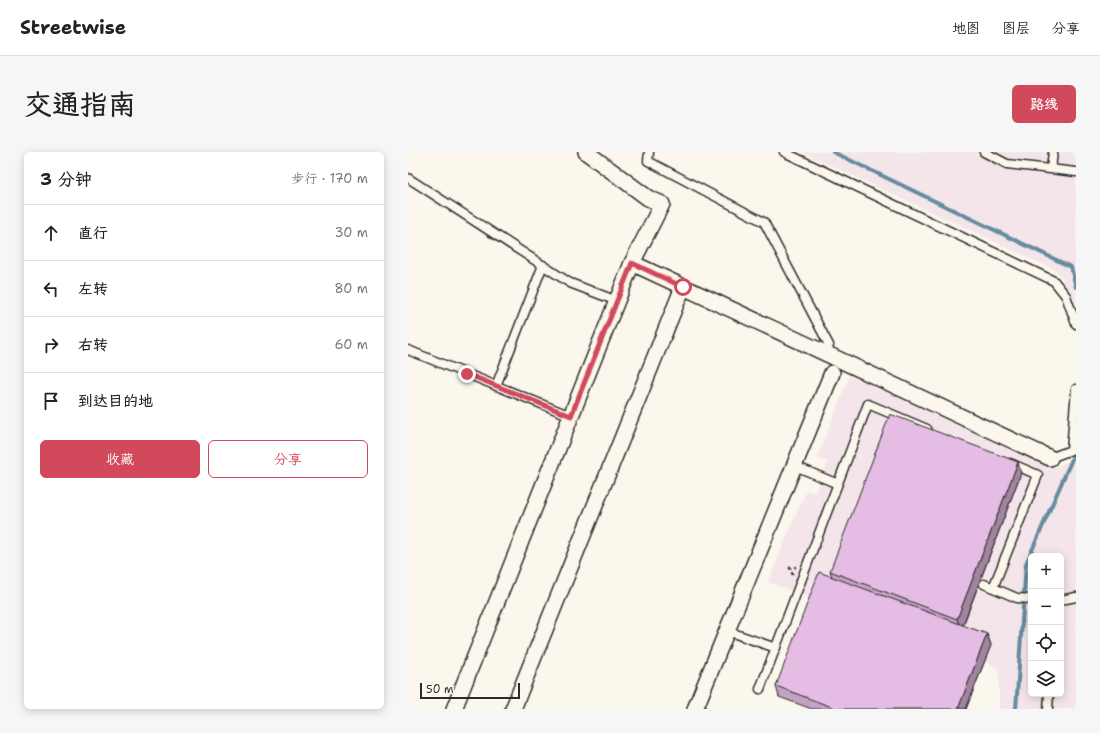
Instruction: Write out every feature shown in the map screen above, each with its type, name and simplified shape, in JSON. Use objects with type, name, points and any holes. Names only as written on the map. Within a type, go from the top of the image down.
[{"type":"street","points":[[454,709],[632,263],[662,204],[648,198],[586,152]]},
{"type":"street","points":[[632,263],[1050,458]]},
{"type":"street","points":[[513,709],[683,287]]},
{"type":"street","points":[[696,709],[832,373]]},
{"type":"lane","points":[[648,152],[648,161],[764,222],[829,345]]},
{"type":"lane","points":[[784,152],[1054,281],[1066,296],[1076,324]]},
{"type":"lane","points":[[984,152],[1007,164],[1076,172]]},
{"type":"lane","points":[[1051,169],[1053,152]]},
{"type":"lane","points":[[408,178],[570,283],[617,301]]},
{"type":"lane","points":[[496,386],[543,265]]},
{"type":"lane","points":[[408,350],[571,416]]},
{"type":"lane","points":[[1050,458],[1071,450],[1076,388]]},
{"type":"lane","points":[[760,689],[868,404],[932,431]]},
{"type":"lane","points":[[993,588],[1038,475],[1003,460]]},
{"type":"lane","points":[[794,466],[838,484]]},
{"type":"lane","points":[[984,584],[1017,598],[1028,599]]},
{"type":"lane","points":[[1064,599],[1076,597]]},
{"type":"lane","points":[[727,631],[776,648]]},
{"type":"lane","points":[[1048,709],[1050,697]]},
{"type":"shaded area","points":[[802,152],[1076,152],[1076,320],[1061,276],[1055,270]]},
{"type":"shaded area","points":[[850,375],[1052,469],[1069,461],[1076,441],[1076,709],[999,709],[999,669],[986,662],[768,582],[806,491],[815,493],[828,462],[817,458]]},
{"type":"building","points":[[890,414],[1018,462],[957,619],[830,571]]},
{"type":"building","points":[[819,572],[987,634],[958,709],[837,709],[776,686]]},
{"type":"waterway","points":[[833,152],[1071,267],[1076,287]]},
{"type":"waterway","points":[[1016,709],[1026,564],[1076,450]]},
{"type":"route","points":[[467,374],[571,416],[632,263],[683,287]]}]
